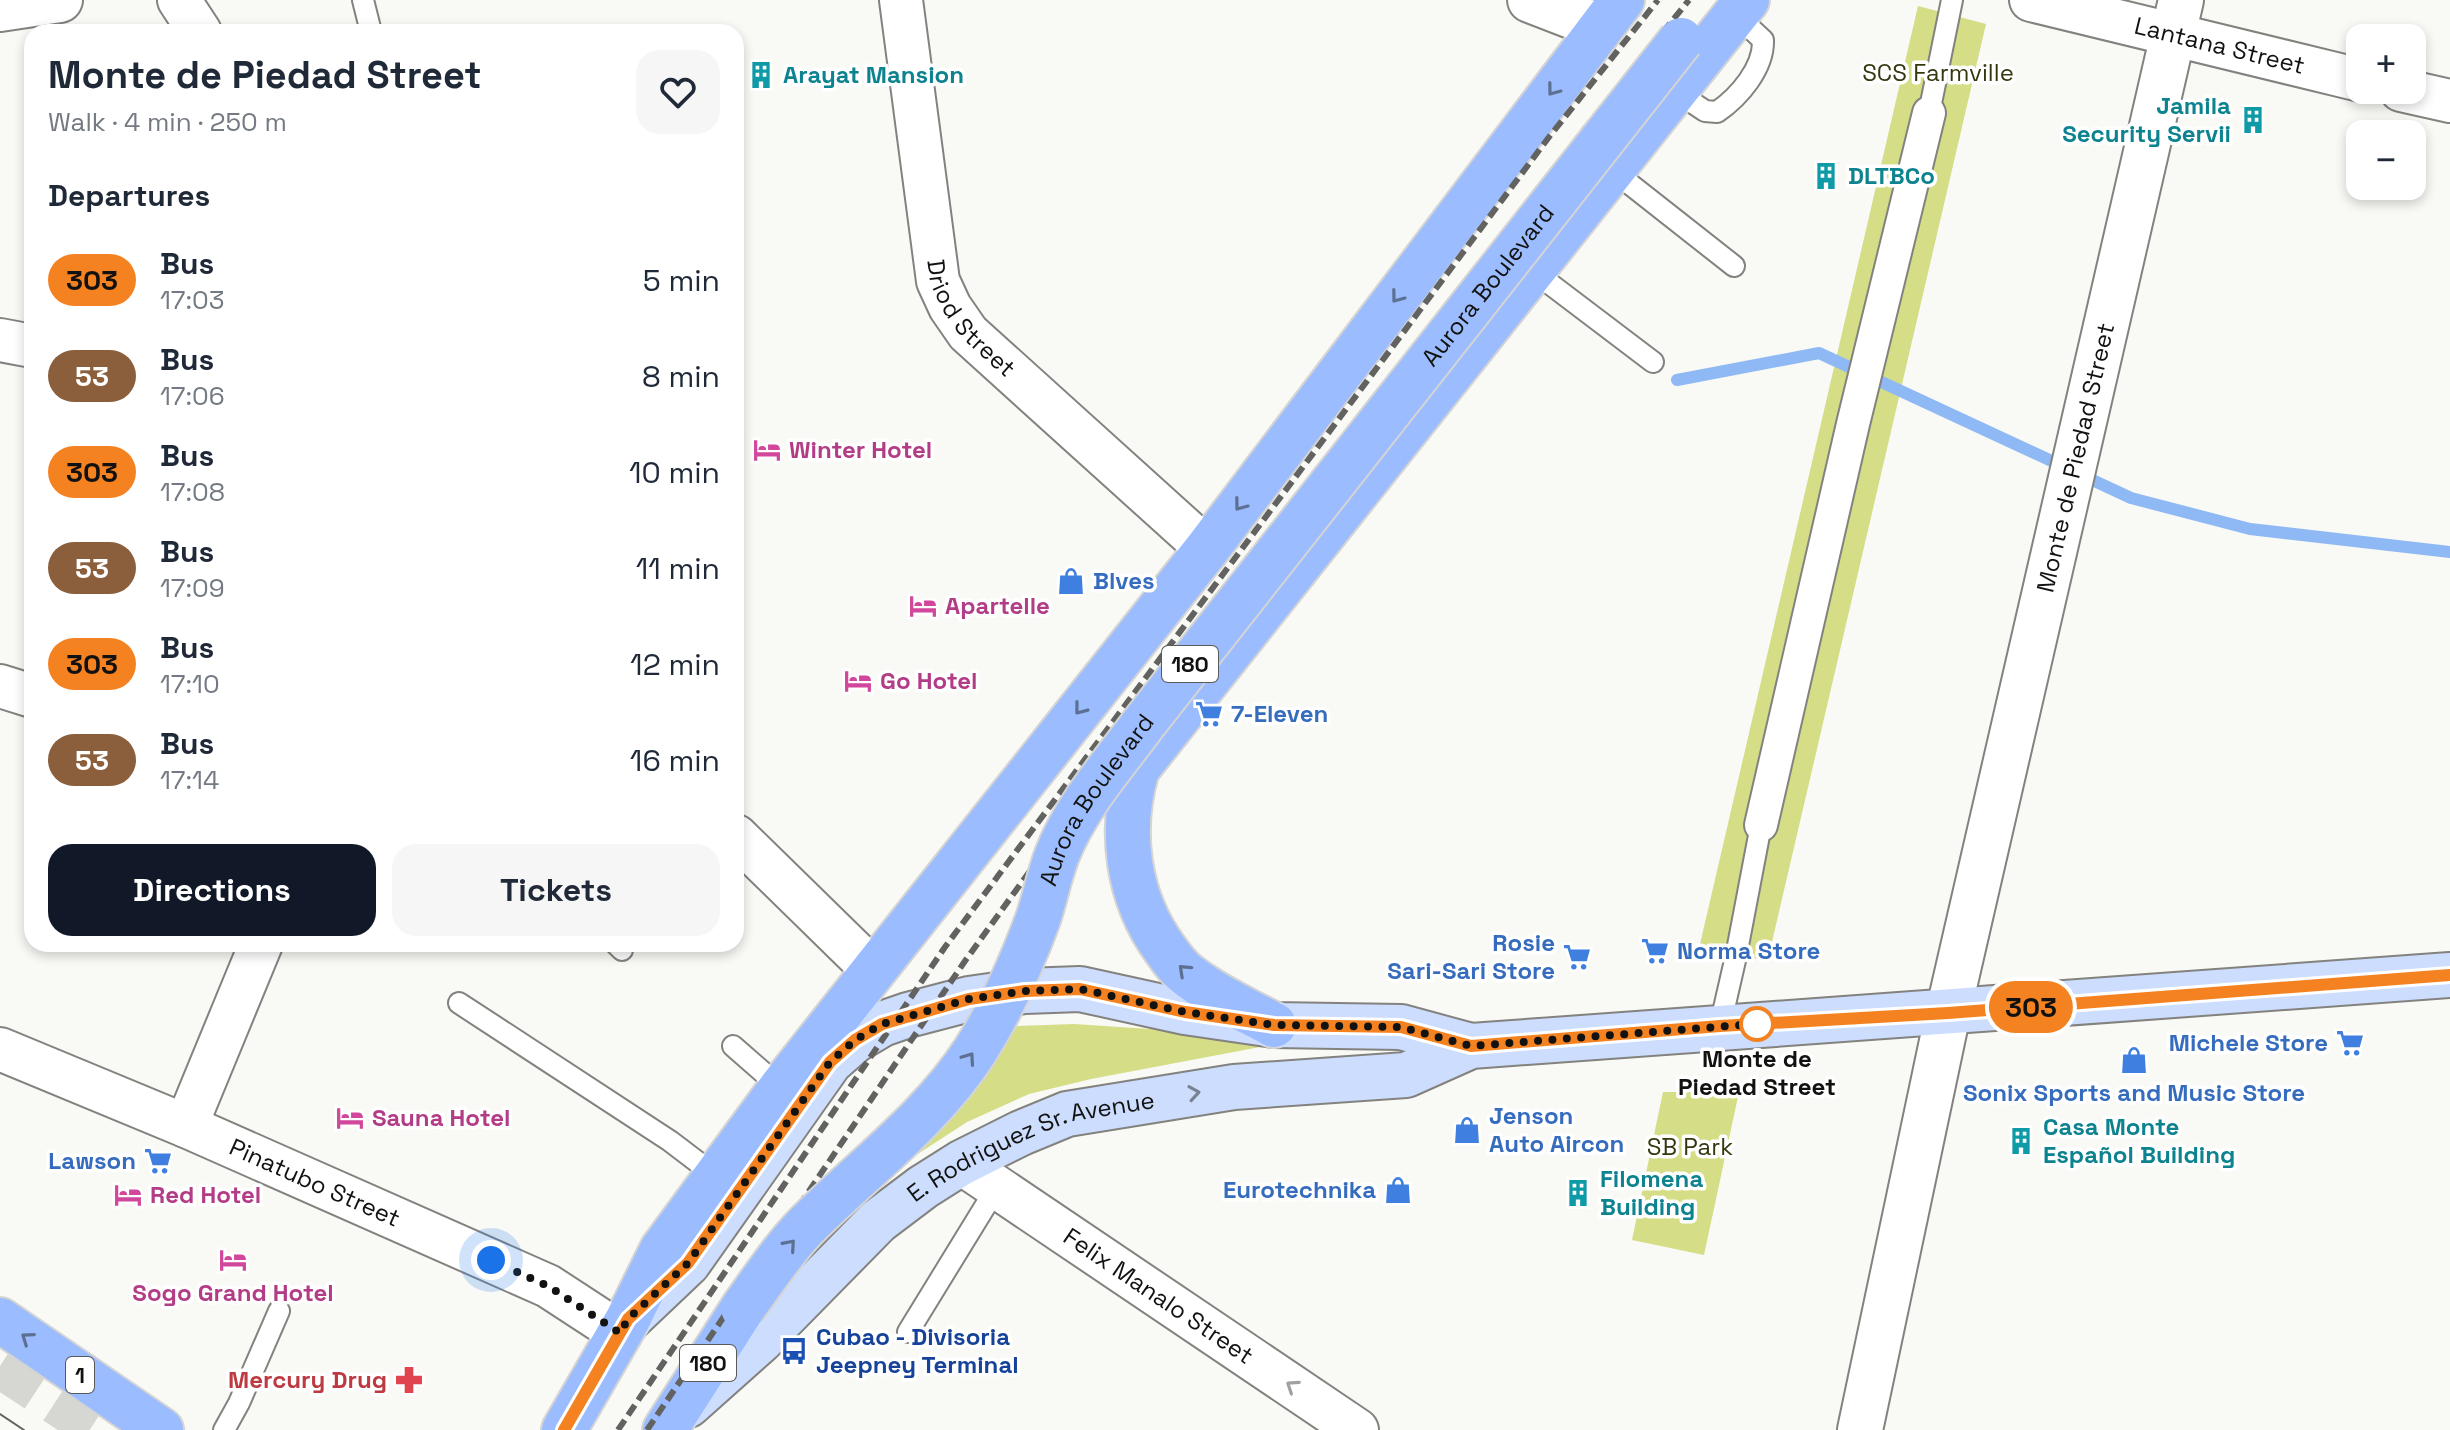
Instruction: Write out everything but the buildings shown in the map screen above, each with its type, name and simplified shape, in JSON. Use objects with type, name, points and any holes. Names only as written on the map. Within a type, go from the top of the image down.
[{"type":"main road","name":"Aurora Boulevard","points":[[668,1427],[774,1264],[806,1227],[953,1082],[1001,1007],[1039,916],[1058,854],[1087,800],[1144,723],[1681,40],[1732,5]]},
{"type":"main road","points":[[1274,1025],[1187,975],[1156,937],[1142,912],[1133,884],[1129,845],[1129,796],[1137,769],[1675,91],[1732,5]]},
{"type":"main road","name":"180","points":[[564,1421],[624,1326],[662,1250],[735,1165],[781,1088],[1207,549],[1611,14]]},
{"type":"main road","name":"E. Rodriguez Sr. Avenue","points":[[668,1427],[761,1340],[878,1221],[961,1163],[1067,1114],[1234,1087],[1406,1075],[1471,1046],[2450,975]]},
{"type":"main road","name":"E. Rodriguez Sr. Avenue","points":[[735,1165],[830,1062],[855,1040],[882,1024],[969,999],[1025,991],[1080,989],[1185,1012],[1274,1025],[1401,1027],[1471,1046]]},
{"type":"main road","name":"1","points":[[0,1320],[161,1430]]},
{"type":"street","points":[[0,9],[60,0]]},
{"type":"street","points":[[179,0],[195,24]]},
{"type":"street","name":"Driod Street","points":[[901,0],[938,281],[950,307],[968,333],[1207,549]]},
{"type":"street","points":[[1530,0],[1611,14]]},
{"type":"street","name":"Lantana Street","points":[[2031,0],[2177,18],[2346,75]]},
{"type":"street","name":"Monte de Piedad Street","points":[[1860,1430],[1948,1013],[2177,18]]},
{"type":"street","points":[[2426,96],[2450,101]]},
{"type":"street","points":[[1761,825],[1929,113]]},
{"type":"street","points":[[0,340],[24,344]]},
{"type":"street","points":[[0,686],[24,694]]},
{"type":"street","points":[[744,844],[873,970]]},
{"type":"street","points":[[184,1132],[258,952]]},
{"type":"street","name":"Pinatubo Street","points":[[0,1049],[184,1132],[548,1286],[624,1326]]},
{"type":"street","name":"Felix Manalo Street","points":[[961,1163],[1357,1430]]},
{"type":"lane","points":[[363,0],[369,24]]},
{"type":"lane","points":[[1929,113],[1952,0]]},
{"type":"lane","points":[[1612,170],[1734,266]]},
{"type":"lane","points":[[1533,271],[1653,362]]},
{"type":"lane","points":[[1720,1026],[1761,825]]},
{"type":"lane","points":[[459,1003],[670,1141],[735,1165]]},
{"type":"lane","points":[[733,1046],[781,1088]]},
{"type":"lane","points":[[908,1332],[997,1187]]},
{"type":"lane","points":[[224,1430],[279,1311]]},
{"type":"green space","name":"SCS Farmville","points":[[1918,6],[1986,24],[1768,959],[1697,957]]},
{"type":"green space","points":[[1074,1024],[1303,1039],[1091,1079],[1029,1094],[967,1122],[907,1161],[975,1085],[1017,1026]]},
{"type":"green space","name":"SB Park","points":[[1663,1092],[1739,1092],[1704,1255],[1632,1240]]},
{"type":"waterway","points":[[1677,380],[1819,353],[2131,498],[2250,529],[2450,552]]},
{"type":"tunnel","points":[[0,1366],[98,1430]]},
{"type":"tram line","points":[[0,1414],[24,1430]]},
{"type":"railway","points":[[618,1430],[945,947],[1549,137],[1658,0]]},
{"type":"railway","points":[[647,1430],[965,961],[1182,660],[1583,131],[1689,0]]},
{"type":"bus line","name":"303","points":[[564,1430],[628,1319],[688,1263],[830,1062],[855,1040],[882,1024],[969,999],[1025,991],[1080,989],[1185,1012],[1274,1025],[1401,1027],[1471,1046],[2450,975]]},
{"type":"place","name":"Arayat Mansion","points":[[761,75]]},
{"type":"place","name":"Jamila Security Servii","points":[[2253,120]]},
{"type":"place","name":"DLTBCo","points":[[1826,176]]},
{"type":"place","name":"Winter Hotel","points":[[767,450]]},
{"type":"place","name":"Blves","points":[[1071,581]]},
{"type":"place","name":"Apartelle","points":[[923,606]]},
{"type":"place","name":"Go Hotel","points":[[858,681]]},
{"type":"place","name":"7-Eleven","points":[[1209,714]]},
{"type":"place","name":"Norma Store","points":[[1655,951]]},
{"type":"place","name":"Rosie Sari-Sari Store","points":[[1577,957]]},
{"type":"place","name":"Monte de Piedad Street","points":[[1757,1024]]},
{"type":"place","name":"Michele Store","points":[[2350,1043]]},
{"type":"place","name":"Sonix Sports and Music Store","points":[[2134,1060]]},
{"type":"place","name":"Sauna Hotel","points":[[350,1118]]},
{"type":"place","name":"Jenson Auto Aircon","points":[[1467,1130]]},
{"type":"place","name":"Casa Monte Español Building","points":[[2021,1141]]},
{"type":"place","name":"Lawson","points":[[158,1161]]},
{"type":"place","name":"Eurotechnika","points":[[1398,1190]]},
{"type":"place","name":"Filomena Building","points":[[1578,1193]]},
{"type":"place","name":"Red Hotel","points":[[128,1195]]},
{"type":"place","name":"Sogo Grand Hotel","points":[[233,1260]]},
{"type":"place","name":"Cubao - Divisoria Jeepney Terminal","points":[[794,1351]]},
{"type":"place","name":"Mercury Drug","points":[[409,1380]]},
{"type":"route","points":[[491,1260],[548,1286],[620,1333],[628,1319],[688,1263],[830,1062],[855,1040],[882,1024],[969,999],[1025,991],[1080,989],[1185,1012],[1274,1025],[1401,1027],[1471,1046],[1768,1023],[1757,1024]]}]
